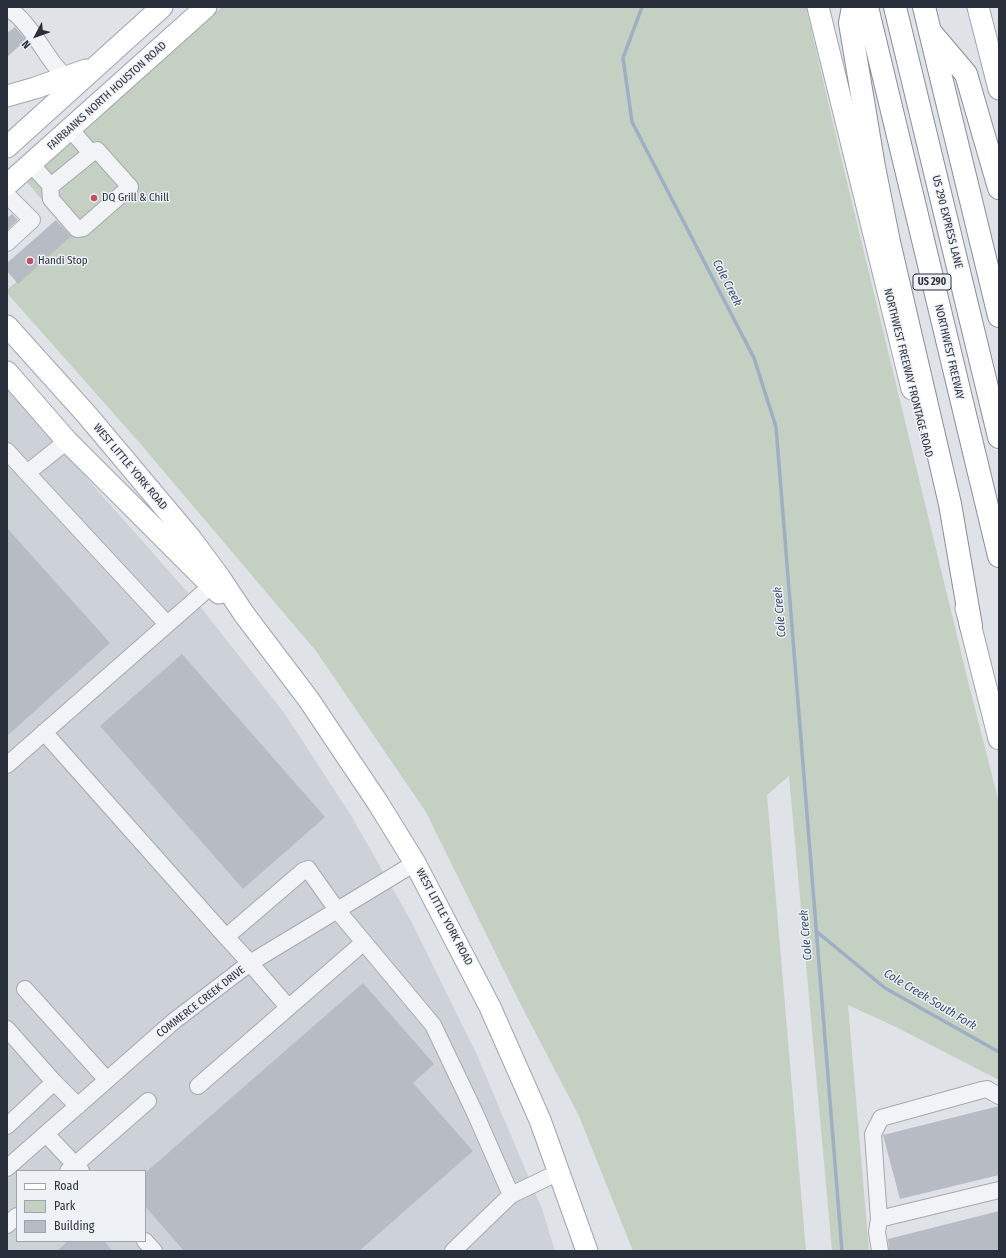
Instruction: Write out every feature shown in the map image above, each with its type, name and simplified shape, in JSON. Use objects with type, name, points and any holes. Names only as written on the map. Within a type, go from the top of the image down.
[{"type":"highway","points":[[853,7],[850,23],[874,167],[889,242],[950,504],[971,626]]},
{"type":"highway","name":"NORTHWEST FREEWAY","points":[[867,7],[999,556]]},
{"type":"highway","name":"US 290 EXPRESS LANE","points":[[894,7],[999,437]]},
{"type":"highway","points":[[924,7],[999,316]]},
{"type":"highway","points":[[930,31],[966,74],[999,188]]},
{"type":"main road","points":[[7,147],[69,82],[96,66],[162,7]]},
{"type":"main road","name":"FAIRBANKS NORTH HOUSTON ROAD","points":[[7,185],[206,7]]},
{"type":"main road","name":"NORTHWEST FREEWAY FRONTAGE ROAD","points":[[818,7],[999,739]]},
{"type":"main road","points":[[978,7],[999,89]]},
{"type":"main road","points":[[7,96],[35,88],[69,82]]},
{"type":"main road","name":"WEST LITTLE YORK ROAD","points":[[7,326],[87,415],[192,540],[244,614],[309,700],[415,863],[490,1007],[540,1120],[587,1251]]},
{"type":"main road","name":"WEST LITTLE YORK ROAD","points":[[7,372],[67,441],[211,586],[244,614]]},
{"type":"street","points":[[7,8],[12,11],[32,33],[69,82]]},
{"type":"street","points":[[70,129],[91,153]]},
{"type":"street","points":[[31,164],[50,185],[51,199],[77,229],[83,228],[130,187],[97,150],[91,153],[54,184],[50,185]]},
{"type":"street","points":[[7,195],[32,220],[7,243]]},
{"type":"street","points":[[27,473],[67,441]]},
{"type":"street","points":[[7,451],[168,624]]},
{"type":"street","points":[[7,765],[211,586]]},
{"type":"street","points":[[44,732],[288,1007]]},
{"type":"street","name":"COMMERCE CREEK DRIVE","points":[[7,1168],[174,1021],[250,963],[415,863]]},
{"type":"street","points":[[226,937],[302,871],[308,869],[337,910],[434,1025],[511,1195]]},
{"type":"street","points":[[198,1086],[364,942]]},
{"type":"street","points":[[25,989],[107,1080]]},
{"type":"street","points":[[7,1029],[54,1082],[78,1106]]},
{"type":"street","points":[[7,1126],[54,1082]]},
{"type":"street","points":[[880,1251],[877,1232],[879,1219],[873,1134],[881,1118],[982,1090],[987,1090],[999,1096]]},
{"type":"street","points":[[46,1134],[75,1169],[148,1101]]},
{"type":"street","points":[[453,1251],[511,1195],[559,1172]]},
{"type":"street","points":[[879,1219],[999,1190]]},
{"type":"street","points":[[7,1225],[16,1217]]},
{"type":"street","points":[[146,1242],[154,1251]]},
{"type":"shaded area","points":[[7,388],[198,604],[285,714],[352,817],[411,921],[477,1055],[542,1209],[555,1251],[7,1251]]},
{"type":"green space","points":[[222,7],[806,7],[839,149],[999,803],[999,1080],[896,1027],[848,1005],[869,1251],[832,1251],[789,776],[767,795],[806,1251],[633,1251],[579,1116],[522,1007],[426,812],[316,651],[138,441],[7,293],[7,290],[71,234],[26,181]]},
{"type":"building","points":[[15,27],[26,40],[7,57],[7,33]]},
{"type":"building","points":[[12,214],[18,220],[7,230],[7,218]]},
{"type":"building","points":[[56,220],[71,236],[18,284],[7,271],[7,263]]},
{"type":"building","points":[[7,528],[110,643],[7,736]]},
{"type":"building","points":[[182,654],[325,817],[243,889],[100,726]]},
{"type":"building","points":[[363,983],[434,1064],[413,1083],[473,1151],[359,1251],[184,1251],[146,1207],[146,1172]]},
{"type":"building","points":[[999,1106],[999,1175],[900,1199],[883,1135]]},
{"type":"building","points":[[999,1211],[999,1251],[889,1251],[888,1239]]},
{"type":"building","points":[[67,1242],[105,1242],[113,1251],[57,1251]]},
{"type":"waterway","name":"Cole Creek","points":[[642,7],[623,58],[632,122],[754,358],[776,427],[842,1251]]},
{"type":"waterway","name":"Cole Creek South Fork","points":[[816,931],[885,988],[999,1052]]},
{"type":"place","name":"DQ Grill & Chill","points":[[94,198]]},
{"type":"place","name":"Handi Stop","points":[[30,261]]}]
